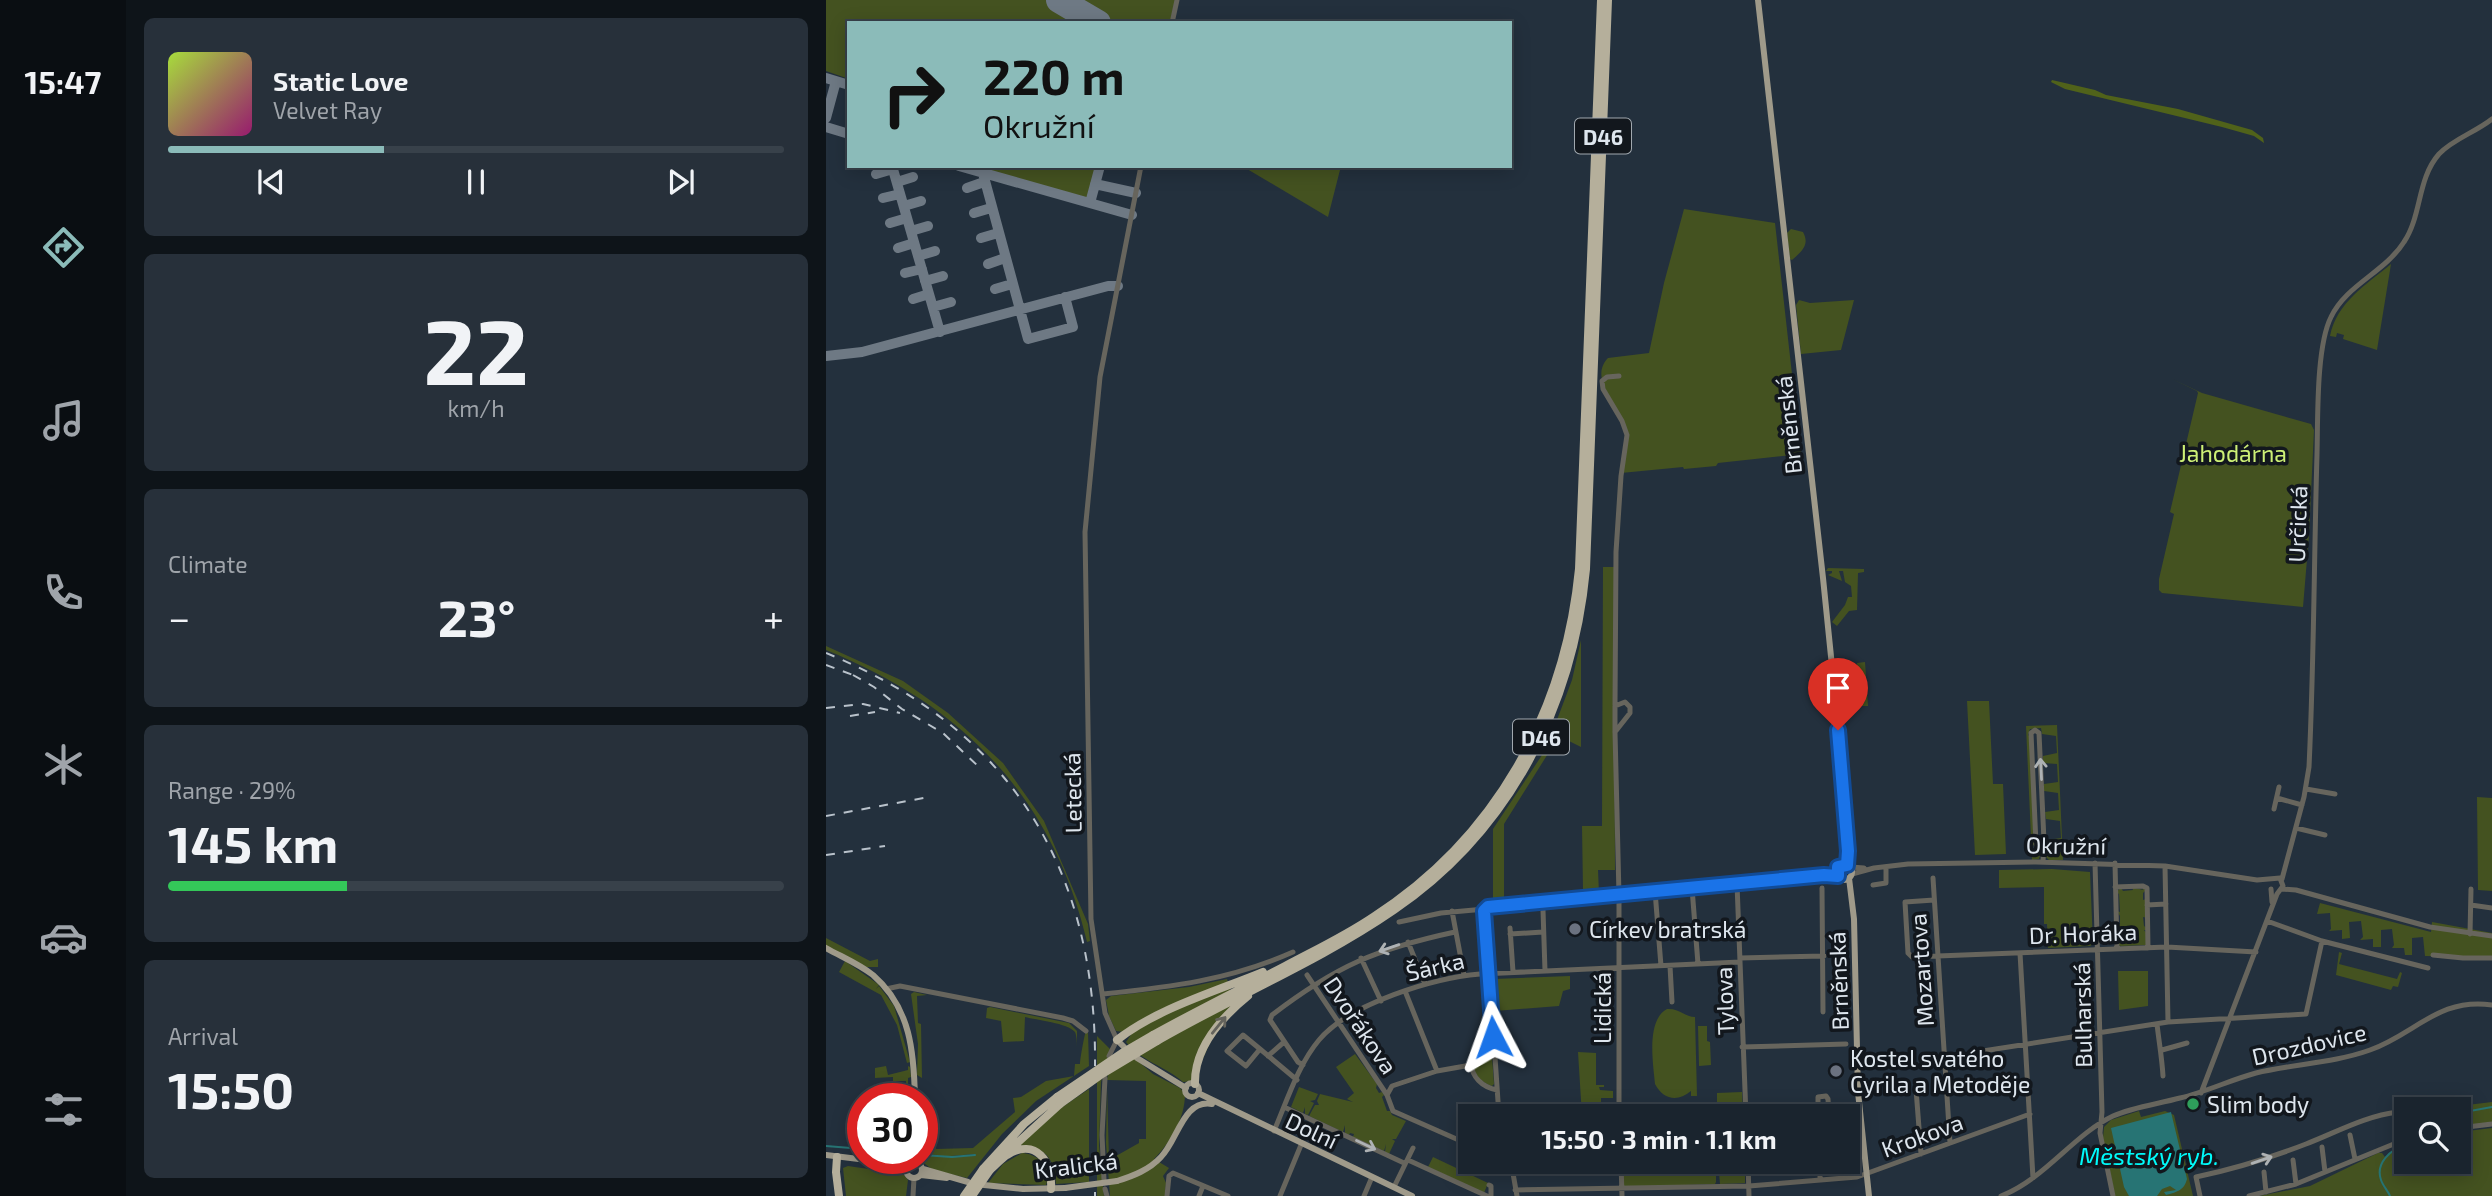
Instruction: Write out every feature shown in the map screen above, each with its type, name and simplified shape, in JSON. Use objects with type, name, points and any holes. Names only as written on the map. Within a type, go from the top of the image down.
[{"type":"highway","name":"D46","points":[[1155,1038],[1381,912],[1424,879],[1456,849],[1496,800],[1520,765],[1544,716],[1558,678],[1573,618],[1580,555],[1601,0]]},
{"type":"highway","name":"D46","points":[[964,1196],[1024,1124],[1122,1053],[1268,982],[1377,922],[1410,900],[1452,862],[1485,826],[1514,785],[1551,718],[1576,638],[1586,569],[1608,0]]},
{"type":"highway","points":[[1121,1044],[1136,1027],[1180,1006],[1292,962]]},
{"type":"highway","points":[[1196,1088],[1199,1061],[1211,1034],[1231,1010],[1268,982]]},
{"type":"highway","points":[[986,1169],[1008,1155],[1020,1150],[1031,1150],[1041,1155],[1048,1164],[1052,1174],[1051,1189]]},
{"type":"highway","points":[[837,1157],[839,1196]]},
{"type":"highway","name":"D46","points":[[972,1196],[986,1169]]},
{"type":"main road","name":"Brněnská","points":[[1758,0],[1848,823],[1846,875],[1854,931],[1858,1092],[1870,1196]]},
{"type":"main road","points":[[826,948],[867,971],[886,989],[903,1016],[912,1041],[914,1083]]},
{"type":"main road","points":[[1137,1058],[1185,1088],[1190,1096]]},
{"type":"main road","points":[[1177,1133],[1190,1096],[1196,1088],[1189,1084],[1185,1088]]},
{"type":"main road","name":"Dolní","points":[[1196,1088],[1221,1105],[1412,1196]]},
{"type":"main road","name":"Kralická","points":[[984,1185],[1051,1189],[1116,1181],[1150,1166],[1165,1153],[1189,1111],[1195,1106],[1205,1103],[1221,1105]]},
{"type":"main road","points":[[826,1156],[847,1158]]},
{"type":"main road","points":[[909,1174],[968,1182]]},
{"type":"street","points":[[1172,21],[1177,0]]},
{"type":"street","name":"Určická","points":[[2201,1093],[2272,909],[2306,789],[2310,740],[2318,424],[2326,328],[2340,303],[2390,260],[2404,242],[2414,223],[2425,177],[2439,154],[2492,119]]},
{"type":"street","name":"Letecká","points":[[1121,1044],[1107,1020],[1090,908],[1085,531],[1100,377],[1141,168]]},
{"type":"street","points":[[1615,706],[1616,552],[1621,476],[1627,435],[1602,382],[1606,377],[1619,376]]},
{"type":"street","name":"Lidická","points":[[1615,732],[1630,711],[1625,702],[1615,706],[1615,732],[1619,895],[1619,1104]]},
{"type":"street","points":[[2043,862],[2044,847],[2039,733],[2035,730],[2031,733],[2036,845],[2044,847]]},
{"type":"street","points":[[2274,809],[2280,787]]},
{"type":"street","points":[[2306,789],[2334,794]]},
{"type":"street","points":[[2034,791],[2042,790]]},
{"type":"street","points":[[2277,798],[2302,805]]},
{"type":"street","points":[[2296,828],[2325,835]]},
{"type":"street","name":"Okružní","points":[[1399,922],[1452,911],[1846,875],[1874,868],[1930,863],[2115,863],[2165,866],[2279,883]]},
{"type":"street","name":"Bulharská","points":[[2095,863],[2100,1133],[2113,1196]]},
{"type":"street","points":[[2115,863],[2117,949]]},
{"type":"street","points":[[2165,866],[2168,1022]]},
{"type":"street","points":[[1873,885],[1887,882],[1886,867]]},
{"type":"street","name":"Mozartova","points":[[1933,878],[1950,1143]]},
{"type":"street","name":"Okružní","points":[[2257,880],[2271,888],[2279,883]]},
{"type":"street","points":[[2279,883],[2430,927],[2492,936]]},
{"type":"street","name":"Určická","points":[[2272,909],[2271,888],[2279,883]]},
{"type":"street","name":"Tylova","points":[[1737,884],[1747,1104]]},
{"type":"street","points":[[2115,887],[2145,886],[2148,948]]},
{"type":"street","points":[[1692,888],[1698,964]]},
{"type":"street","points":[[1822,888],[1823,1012]]},
{"type":"street","points":[[2470,934],[2471,889]]},
{"type":"street","points":[[1655,891],[1661,966]]},
{"type":"street","name":"Dr. Horáka","points":[[1934,900],[1905,902],[1908,953],[1912,957],[2167,947],[2256,952]]},
{"type":"street","points":[[2147,905],[2166,904]]},
{"type":"street","points":[[2471,905],[2492,908]]},
{"type":"street","points":[[1485,909],[1498,1104]]},
{"type":"street","points":[[1543,910],[1545,971]]},
{"type":"street","points":[[1452,911],[1464,975]]},
{"type":"street","points":[[2267,921],[2322,941],[2428,968]]},
{"type":"street","points":[[1513,972],[1510,931],[1543,932]]},
{"type":"street","points":[[1303,1065],[1298,1062],[1269,1020],[1272,1015],[1312,984],[1361,958],[1408,942],[1455,932]]},
{"type":"street","points":[[1970,1053],[2168,1022],[2306,1014],[2322,941]]},
{"type":"street","points":[[1408,942],[1425,984]]},
{"type":"street","points":[[1103,994],[1204,982],[1254,968],[1293,952]]},
{"type":"street","points":[[2020,953],[2033,1178]]},
{"type":"street","points":[[2433,955],[2492,958]]},
{"type":"street","name":"Šárka","points":[[1274,1131],[1303,1065],[1321,1038],[1338,1023],[1381,1001],[1425,984],[1464,975],[1489,973],[1619,969],[1824,956]]},
{"type":"street","points":[[1361,958],[1381,1001]]},
{"type":"street","points":[[1670,966],[1672,1002]]},
{"type":"street","name":"Dvořákova","points":[[1307,975],[1387,1095],[1394,1112],[1458,1140]]},
{"type":"street","points":[[886,989],[903,986],[1066,1019],[1086,1031]]},
{"type":"street","points":[[1405,991],[1437,1071]]},
{"type":"street","name":"Drozdovice","points":[[2001,1196],[2015,1191],[2116,1115],[2201,1093],[2255,1073],[2369,1050],[2450,1008],[2475,1004],[2492,1005]]},
{"type":"street","points":[[2157,1024],[2163,1076]]},
{"type":"street","points":[[1261,1049],[1246,1066],[1227,1051],[1243,1035],[1261,1049],[1297,1080]]},
{"type":"street","points":[[1493,1037],[1479,1044],[1471,1065],[1479,1082],[1497,1090]]},
{"type":"street","points":[[1268,1056],[1284,1042]]},
{"type":"street","points":[[2162,1050],[2187,1043]]},
{"type":"street","points":[[1109,1056],[1121,1044]]},
{"type":"street","points":[[1742,1047],[1846,1044]]},
{"type":"street","points":[[1387,1095],[1392,1086],[1437,1071],[1471,1065]]},
{"type":"street","points":[[1104,1180],[1102,1125],[1105,1078]]},
{"type":"street","points":[[1916,1088],[1921,1154]]},
{"type":"street","points":[[1818,1104],[1818,1097],[1826,1096],[1828,1104]]},
{"type":"street","name":"Dolní","points":[[1284,1107],[1489,1196]]},
{"type":"street","points":[[2200,1196],[2196,1177],[2235,1169],[2285,1152],[2374,1115],[2394,1112]]},
{"type":"street","name":"Krokova","points":[[1516,1193],[1621,1192],[1749,1186],[1857,1177],[2030,1115]]},
{"type":"street","points":[[2471,1127],[2492,1124]]},
{"type":"street","points":[[2350,1135],[2355,1159]]},
{"type":"street","points":[[2249,1196],[2296,1184],[2394,1143]]},
{"type":"street","points":[[1280,1196],[1301,1145]]},
{"type":"street","points":[[2322,1147],[2325,1172]]},
{"type":"street","points":[[1394,1187],[1413,1148]]},
{"type":"street","points":[[2293,1160],[2296,1184]]},
{"type":"street","points":[[2264,1172],[2266,1192]]},
{"type":"street","points":[[1167,1196],[1169,1176],[1174,1173],[1228,1196]]},
{"type":"street","points":[[913,1196],[919,1174]]},
{"type":"street","points":[[1513,1174],[1516,1193]]},
{"type":"street","points":[[1620,1174],[1621,1192]]},
{"type":"street","points":[[1748,1174],[1749,1196]]},
{"type":"street","points":[[1820,1174],[1820,1180]]},
{"type":"street","points":[[1364,1196],[1372,1177]]},
{"type":"street","points":[[1489,1185],[1489,1196]]},
{"type":"street","points":[[1199,1196],[1203,1186]]},
{"type":"green space","points":[[826,0],[1175,0],[1170,21],[847,21],[847,78],[826,71]]},
{"type":"green space","points":[[2052,80],[2106,95],[2178,109],[2252,130],[2263,138],[2264,143],[2254,136],[2222,127],[2065,89],[2051,82]]},
{"type":"green space","points":[[985,168],[1097,168],[1090,195],[1084,199]]},
{"type":"green space","points":[[1245,168],[1340,168],[1328,217]]},
{"type":"green space","points":[[1684,209],[1775,223],[1801,454],[1718,463],[1716,466],[1621,473],[1626,435],[1603,386],[1603,366],[1608,358],[1649,353]]},
{"type":"green space","points":[[1791,229],[1803,232],[1806,241],[1802,251],[1792,260],[1787,233]]},
{"type":"green space","points":[[2391,264],[2377,350],[2343,339],[2344,335],[2337,333],[2336,337],[2330,336],[2339,313],[2346,304]]},
{"type":"green space","points":[[1799,300],[1810,303],[1854,300],[1841,350],[1801,354],[1796,305]]},
{"type":"green space","name":"Jahodárna","points":[[2170,378],[2202,393],[2311,424],[2314,430],[2303,607],[2162,593],[2159,590],[2159,579],[2174,514],[2170,512],[2198,393]]},
{"type":"green space","points":[[1603,567],[1614,567],[1615,870],[1598,870],[1599,894],[1589,894],[1583,890],[1582,826],[1602,826]]},
{"type":"green space","points":[[1828,568],[1864,569],[1864,572],[1858,573],[1857,610],[1849,611],[1837,626],[1832,622],[1848,597],[1852,597],[1851,586],[1845,582],[1843,571],[1839,571],[1842,581],[1828,575],[1832,571],[1826,571]]},
{"type":"green space","points":[[1581,640],[1581,747],[1559,736],[1504,824],[1504,900],[1502,903],[1493,904],[1493,829],[1546,749],[1572,680]]},
{"type":"green space","points":[[826,646],[903,681],[948,713],[1003,763],[1044,821],[1088,924],[1090,941],[1087,942],[1072,890],[1051,843],[1025,800],[995,762],[959,728],[919,698],[875,672],[826,650]]},
{"type":"green space","points":[[1865,662],[1868,706],[1860,706],[1857,663]]},
{"type":"green space","points":[[1967,701],[1989,701],[1993,784],[2003,784],[2006,854],[1975,855]]},
{"type":"green space","points":[[2057,725],[2063,860],[2049,860],[2045,856],[2047,850],[2061,852],[2061,843],[2051,843],[2048,846],[2045,843],[2047,840],[2061,838],[2060,821],[2046,819],[2045,812],[2059,810],[2058,793],[2044,791],[2044,784],[2058,782],[2057,764],[2043,763],[2043,756],[2057,753],[2056,736],[2042,734],[2041,728],[2030,729],[2028,735],[2034,844],[2032,848],[2033,851],[2038,849],[2041,852],[2039,859],[2032,860],[2026,726]]},
{"type":"green space","points":[[2477,797],[2492,798],[2492,891],[2478,890]]},
{"type":"green space","points":[[2052,869],[2090,872],[2093,944],[2090,946],[2048,948],[2047,924],[2044,924],[2044,887],[1999,888],[1999,870]]},
{"type":"green space","points":[[2132,887],[2146,890],[2143,900],[2146,899],[2147,918],[2143,917],[2144,926],[2147,928],[2144,930],[2147,934],[2146,945],[2121,946],[2118,945],[2117,927],[2120,928],[2117,925],[2120,924],[2120,916],[2117,911],[2120,912],[2119,894],[2116,892],[2121,888],[2123,891],[2133,890]]},
{"type":"green space","points":[[2320,903],[2431,932],[2432,922],[2492,933],[2492,957],[2425,956],[2423,937],[2412,938],[2412,955],[2405,955],[2404,948],[2392,948],[2392,929],[2381,930],[2381,947],[2373,947],[2373,939],[2360,940],[2363,937],[2361,921],[2349,922],[2350,938],[2342,939],[2342,930],[2329,931],[2330,913],[2317,914]]},
{"type":"green space","points":[[826,938],[870,961],[878,959],[878,967],[866,967],[826,946]]},
{"type":"green space","points":[[2339,952],[2342,953],[2339,964],[2397,979],[2400,972],[2402,973],[2398,987],[2393,986],[2391,990],[2336,975]]},
{"type":"green space","points":[[845,961],[879,985],[876,989],[879,986],[894,1006],[910,1062],[907,1063],[897,1025],[881,995],[839,972]]},
{"type":"green space","points":[[2118,971],[2148,971],[2148,1006],[2119,1010]]},
{"type":"green space","points":[[1570,976],[1570,989],[1563,991],[1559,1006],[1495,1011],[1494,979]]},
{"type":"green space","points":[[1227,979],[1234,1003],[1222,1016],[1193,1081],[1183,1082],[1138,1054],[1126,1042],[1132,1033],[1116,1031],[1109,1016],[1106,1000],[1111,996],[1189,987]]},
{"type":"green space","points":[[914,992],[927,995],[917,996],[918,1023],[921,1024],[922,1078],[917,1075],[918,1044],[911,994]]},
{"type":"green space","points":[[987,1008],[1069,1023],[1077,1031],[1077,1047],[1076,1034],[1071,1029],[1025,1017],[1024,1041],[1003,1042],[1001,1021],[986,1018]]},
{"type":"green space","points":[[1667,1009],[1695,1017],[1697,1096],[1691,1096],[1691,1091],[1681,1097],[1671,1098],[1662,1093],[1655,1084],[1653,1032],[1660,1015]]},
{"type":"green space","points":[[1698,1026],[1707,1026],[1711,1065],[1699,1066]]},
{"type":"green space","points":[[1086,1031],[1089,1066],[1074,1076],[1075,1064],[1080,1064]]},
{"type":"green space","points":[[1097,1036],[1110,1049],[1101,1082],[1099,1145],[1104,1196],[1097,1196]]},
{"type":"green space","points":[[1488,1040],[1491,1043],[1492,1086],[1478,1077],[1474,1065],[1478,1052]]},
{"type":"green space","points":[[1578,1052],[1596,1053],[1596,1085],[1604,1085],[1599,1087],[1600,1090],[1613,1091],[1613,1098],[1601,1098],[1601,1104],[1581,1104]]},
{"type":"green space","points":[[1355,1054],[1377,1084],[1379,1093],[1384,1095],[1382,1097],[1387,1111],[1406,1121],[1396,1139],[1392,1139],[1395,1141],[1389,1154],[1385,1152],[1386,1144],[1384,1151],[1353,1137],[1354,1134],[1345,1133],[1345,1125],[1343,1132],[1309,1116],[1315,1105],[1319,1105],[1317,1101],[1320,1094],[1353,1102],[1347,1099],[1354,1093],[1336,1067]]},
{"type":"green space","points":[[1132,1056],[1153,1074],[1180,1088],[1185,1094],[1183,1112],[1176,1129],[1154,1159],[1169,1168],[1163,1176],[1166,1183],[1165,1196],[1110,1196],[1106,1143],[1107,1087],[1109,1160],[1139,1143],[1139,1139],[1146,1139],[1146,1081],[1107,1080],[1110,1061]]},
{"type":"green space","points":[[886,1066],[888,1075],[908,1070],[908,1066],[911,1077],[908,1078],[908,1083],[893,1083],[893,1077],[875,1078],[875,1068]]},
{"type":"green space","points":[[1074,1076],[1036,1101],[1002,1134],[967,1178],[938,1171],[938,1155],[942,1155],[938,1155],[938,1149],[973,1148],[1015,1112],[1013,1098],[1021,1097],[1046,1081]]},
{"type":"green space","points":[[1299,1087],[1318,1094],[1315,1100],[1310,1101],[1314,1103],[1308,1115],[1305,1114],[1305,1107],[1303,1113],[1291,1107]]},
{"type":"green space","points":[[1089,1089],[1089,1182],[1056,1184],[1053,1166],[1046,1155],[1035,1148],[1017,1145],[1052,1114]]},
{"type":"green space","points":[[1742,1092],[1742,1104],[1717,1104],[1717,1093]]},
{"type":"green space","points":[[2492,1102],[2492,1122],[2471,1125],[2471,1105]]},
{"type":"green space","name":"Městský ryb.","points":[[2139,1111],[2141,1117],[2165,1111],[2174,1115],[2193,1196],[2115,1196],[2103,1138],[2104,1127],[2111,1120]]},
{"type":"green space","points":[[2492,1128],[2492,1196],[2259,1196],[2310,1186],[2378,1153],[2385,1157],[2394,1150],[2394,1174],[2471,1174],[2471,1131]]},
{"type":"green space","points":[[1022,1153],[1038,1159],[1045,1167],[1046,1185],[988,1183],[1003,1164]]},
{"type":"green space","points":[[1433,1157],[1458,1169],[1458,1174],[1469,1174],[1488,1183],[1484,1193],[1428,1167]]},
{"type":"green space","points":[[847,1166],[847,1174],[903,1174],[908,1180],[906,1196],[846,1196],[843,1168]]},
{"type":"green space","points":[[1623,1174],[1716,1174],[1715,1184],[1624,1187]]},
{"type":"green space","points":[[1719,1174],[1745,1174],[1745,1183],[1720,1184]]},
{"type":"water","name":"Městský ryb.","points":[[2171,1112],[2186,1183],[2179,1190],[2166,1195],[2164,1192],[2176,1190],[2170,1186],[2162,1189],[2157,1196],[2129,1196],[2124,1187],[2111,1128]]},
{"type":"waterway","points":[[2471,1111],[2492,1107]]},
{"type":"waterway","points":[[826,1146],[847,1148]]},
{"type":"waterway","points":[[2390,1196],[2381,1180],[2380,1168],[2394,1151]]},
{"type":"waterway","points":[[938,1156],[975,1155]]},
{"type":"taxiway","points":[[826,78],[847,84]]},
{"type":"taxiway","points":[[826,118],[836,81]]},
{"type":"taxiway","points":[[826,127],[847,133]]},
{"type":"taxiway","points":[[893,168],[940,332]]},
{"type":"taxiway","points":[[966,168],[1132,215]]},
{"type":"taxiway","points":[[982,168],[1028,339],[1073,327],[1065,297]]},
{"type":"taxiway","points":[[1090,203],[1099,168]]},
{"type":"taxiway","points":[[876,174],[893,169]]},
{"type":"taxiway","points":[[897,182],[913,177]]},
{"type":"taxiway","points":[[967,188],[984,182]]},
{"type":"taxiway","points":[[1095,184],[1136,193]]},
{"type":"taxiway","points":[[883,198],[900,194]]},
{"type":"taxiway","points":[[904,206],[921,201]]},
{"type":"taxiway","points":[[974,213],[991,208]]},
{"type":"taxiway","points":[[890,223],[907,218]]},
{"type":"taxiway","points":[[911,231],[928,226]]},
{"type":"taxiway","points":[[981,238],[998,233]]},
{"type":"taxiway","points":[[898,248],[914,243]]},
{"type":"taxiway","points":[[918,256],[935,251]]},
{"type":"taxiway","points":[[988,264],[1005,258]]},
{"type":"taxiway","points":[[905,273],[922,269]]},
{"type":"taxiway","points":[[925,281],[943,276]]},
{"type":"taxiway","points":[[995,289],[1012,284]]},
{"type":"taxiway","points":[[826,356],[862,352],[1108,286],[1118,286]]},
{"type":"taxiway","points":[[913,299],[929,294]]},
{"type":"taxiway","points":[[933,307],[951,302]]},
{"type":"runway","points":[[1059,0],[1095,21]]},
{"type":"railway","points":[[826,653],[890,684],[946,721],[993,764],[1030,813],[1059,868],[1080,928],[1092,994],[1095,1066]]},
{"type":"railway","points":[[826,665],[853,675]]},
{"type":"railway","points":[[853,675],[943,733],[979,767]]},
{"type":"railway","points":[[826,708],[863,704],[900,713]]},
{"type":"railway","points":[[850,716],[875,712]]},
{"type":"railway","points":[[826,816],[929,797]]},
{"type":"railway","points":[[826,855],[885,846]]},
{"type":"place","name":"Církev bratrská","points":[[1575,929]]},
{"type":"place","name":"Kostel svatého Cyrila a Metoděje","points":[[1836,1071]]},
{"type":"place","name":"Slim body","points":[[2193,1104]]},
{"type":"route","points":[[1493,1037],[1484,911],[1488,907],[1824,875],[1838,876],[1838,867],[1847,865],[1848,851],[1848,823],[1838,730]]}]
